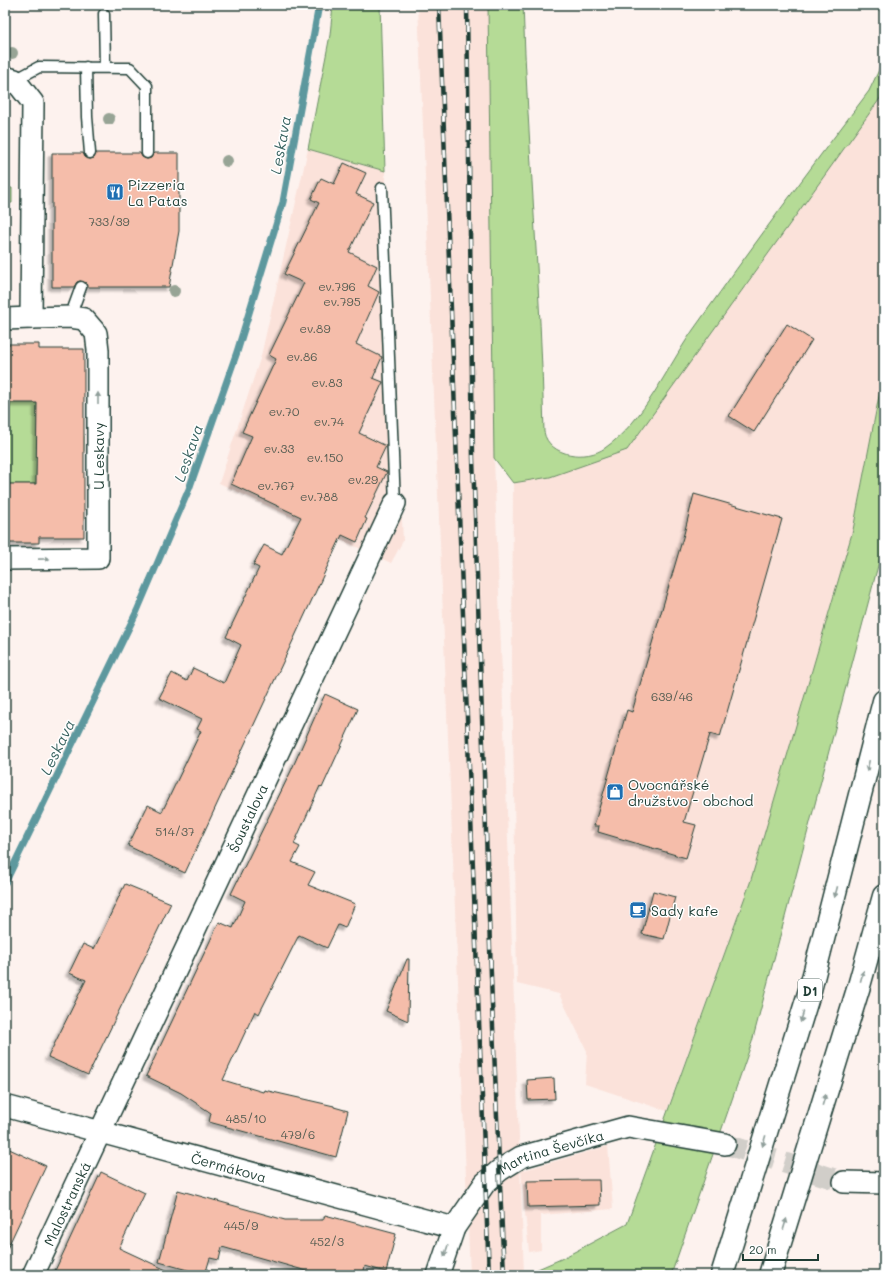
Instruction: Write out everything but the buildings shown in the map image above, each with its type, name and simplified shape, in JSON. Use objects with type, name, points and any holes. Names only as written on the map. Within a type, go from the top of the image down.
[{"type":"highway","name":"D1","points":[[722,1275],[810,990],[884,700]]},
{"type":"highway","points":[[770,1275],[859,986],[884,896]]},
{"type":"street","points":[[10,78],[33,103],[31,318]]},
{"type":"street","name":"U Leskavy","points":[[5,319],[70,317],[84,319],[96,332],[98,350],[98,558],[5,559]]},
{"type":"street","name":"Šoustalova","points":[[101,1132],[395,503]]},
{"type":"street","name":"Čermákova","points":[[5,1106],[454,1228]]},
{"type":"street","name":"Martina Ševčíka","points":[[438,1275],[454,1228],[485,1183],[500,1170],[521,1157],[628,1128],[725,1144]]},
{"type":"street","name":"Malostranská","points":[[33,1275],[101,1132]]},
{"type":"street","points":[[844,1182],[884,1183]]},
{"type":"lane","points":[[104,14],[105,67]]},
{"type":"lane","points":[[10,78],[38,67],[130,68],[147,86],[147,153]]},
{"type":"lane","points":[[86,67],[87,117],[90,153]]},
{"type":"lane","points":[[382,188],[395,503]]},
{"type":"lane","points":[[70,317],[81,287]]},
{"type":"shaded area","points":[[418,5],[488,5],[494,458],[524,1275],[470,1275]]},
{"type":"shaded area","points":[[884,93],[884,370],[853,530],[750,883],[667,1111],[585,1084],[587,1051],[559,994],[517,984],[512,663],[513,483],[550,477],[627,450]]},
{"type":"shaded area","points":[[308,149],[385,171],[403,541],[391,563],[219,483],[261,356]]},
{"type":"shaded area","points":[[608,1146],[613,1209],[541,1215],[541,1250],[529,1252],[521,1171]]},
{"type":"green space","points":[[333,5],[380,5],[385,171],[308,149],[330,35]]},
{"type":"green space","points":[[488,5],[523,5],[540,325],[544,432],[547,440],[553,447],[570,454],[589,454],[605,448],[632,423],[643,409],[683,345],[714,300],[869,91],[878,72],[884,52],[884,93],[627,450],[550,477],[513,483],[494,458]]},
{"type":"green space","points":[[5,188],[12,188],[12,203],[5,203]]},
{"type":"green space","points":[[884,370],[884,543],[752,1042],[671,1275],[524,1275],[561,1259],[627,1224],[750,883],[853,530]]},
{"type":"green space","points":[[5,403],[37,403],[37,436],[84,436],[84,451],[37,451],[36,484],[5,484]]},
{"type":"waterway","name":"Leskava","points":[[5,883],[137,611],[189,489],[237,352],[283,202],[319,5]]},
{"type":"tunnel","points":[[725,1144],[844,1182]]},
{"type":"railway","points":[[439,5],[489,1275]]},
{"type":"railway","points":[[467,5],[473,458],[492,1004],[504,1275]]},
{"type":"place","name":"Pizzeria La Patas","points":[[115,192]]},
{"type":"place","name":"Ovocnářské družstvo - obchod","points":[[615,792]]},
{"type":"place","name":"Sady kafe","points":[[638,910]]}]
